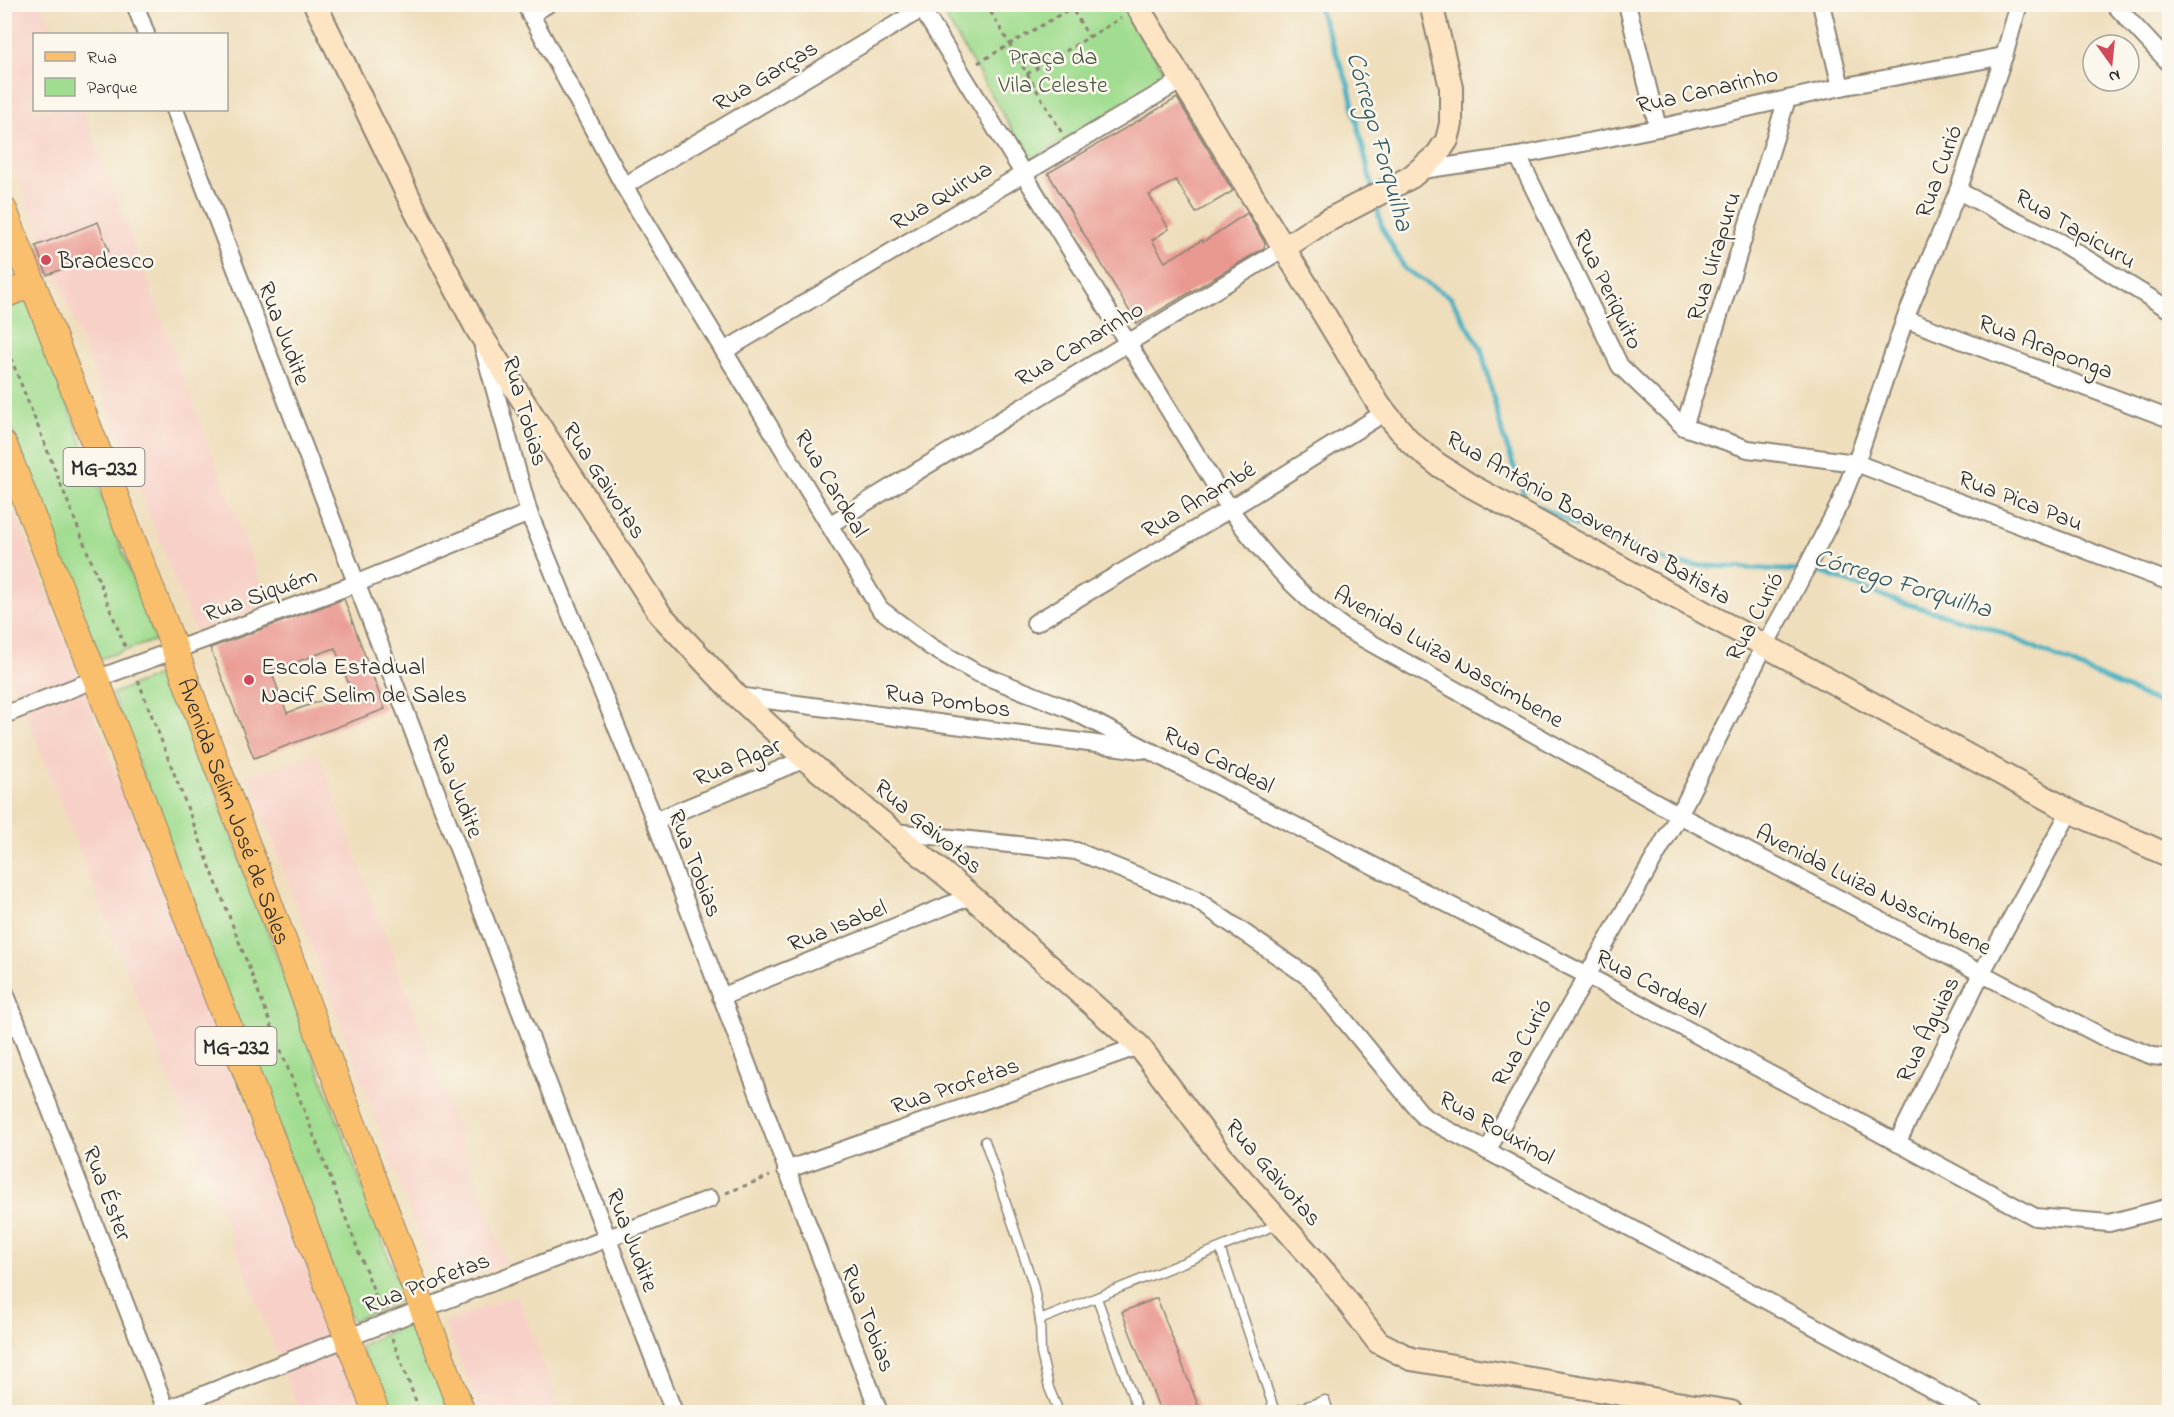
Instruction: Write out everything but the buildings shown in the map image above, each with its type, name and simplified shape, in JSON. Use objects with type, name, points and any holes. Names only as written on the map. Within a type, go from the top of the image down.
[{"type":"main road","name":"Avenida Selim José de Sales","points":[[4,210],[175,650],[462,1413]]},
{"type":"main road","points":[[4,295],[32,284]]},
{"type":"main road","name":"MG-232","points":[[4,445],[96,679],[376,1413]]},
{"type":"street","points":[[135,4],[146,33]]},
{"type":"street","name":"Rua Gaivotas","points":[[315,4],[416,212],[477,329],[660,614],[737,696],[805,759],[971,896],[1139,1046],[1222,1157],[1327,1275],[1378,1342],[1411,1359],[1731,1413]]},
{"type":"street","points":[[528,10],[548,4]]},
{"type":"street","name":"Rua Canarinho","points":[[829,525],[1128,345],[1319,225],[1422,170],[1437,155],[1447,140],[1453,104],[1431,4]]},
{"type":"street","points":[[1627,4],[1658,128]]},
{"type":"street","points":[[1821,4],[1841,87]]},
{"type":"street","points":[[2114,4],[2169,64]]},
{"type":"street","name":"Avenida Luiza Nascimbene","points":[[924,6],[1023,174],[1230,509],[1261,551],[1307,599],[1346,629],[1679,815],[2107,1039],[2154,1056],[2169,1058]]},
{"type":"street","name":"Rua Garças","points":[[624,186],[924,6]]},
{"type":"street","name":"Rua Curió","points":[[1487,1151],[1679,815],[1764,646],[1840,503],[1905,319],[1958,192],[2004,56],[2017,6]]},
{"type":"street","name":"Rua Cardeal","points":[[528,10],[624,186],[880,609],[931,647],[975,672],[1069,709],[1587,975],[2035,1216],[2109,1223],[2169,1207]]},
{"type":"street","name":"Rua Antônio Boaventura Batista","points":[[1131,10],[1182,80],[1384,413],[1411,443],[1437,464],[1471,486],[1764,646],[2070,811],[2169,856]]},
{"type":"street","name":"Rua Canarinho","points":[[1422,170],[1518,156],[1658,128],[1841,87],[2004,56]]},
{"type":"street","name":"Rua Quirua","points":[[724,351],[1182,80]]},
{"type":"street","name":"Rua Uirapuru","points":[[1684,427],[1787,99]]},
{"type":"street","name":"Rua Judite","points":[[175,111],[674,1413]]},
{"type":"street","name":"Rua Periquito","points":[[1518,156],[1620,366],[1684,427],[1748,449],[1856,463]]},
{"type":"street","name":"Rua Tapicuru","points":[[1958,192],[2061,243],[2169,310]]},
{"type":"street","name":"Rua Araponga","points":[[1905,319],[2169,419]]},
{"type":"street","name":"Rua Tobias","points":[[477,329],[529,513],[655,821],[879,1413]]},
{"type":"street","name":"Rua Anambé","points":[[1035,623],[1230,509],[1384,413]]},
{"type":"street","name":"Rua Pica Pau","points":[[1856,463],[2169,582]]},
{"type":"street","name":"Rua Siquém","points":[[4,715],[355,584],[529,513]]},
{"type":"street","name":"Rua Pombos","points":[[737,696],[1152,752]]},
{"type":"street","name":"Rua Agar","points":[[655,821],[805,759]]},
{"type":"street","name":"Rua Águias","points":[[1897,1143],[1982,972],[2070,811]]},
{"type":"street","name":"Rua Rouxinol","points":[[894,832],[1077,851],[1195,899],[1310,978],[1424,1117],[1974,1413]]},
{"type":"street","name":"Rua Isabel","points":[[721,997],[971,896]]},
{"type":"street","name":"Rua Éster","points":[[4,990],[164,1412]]},
{"type":"street","name":"Rua Profetas","points":[[786,1170],[1139,1046]]},
{"type":"street","name":"Rua Profetas","points":[[164,1412],[347,1338],[710,1199]]},
{"type":"lane","points":[[985,1141],[1033,1284],[1040,1320],[1041,1353],[1049,1388],[1059,1413]]},
{"type":"lane","points":[[1040,1320],[1281,1223]]},
{"type":"lane","points":[[1220,1248],[1275,1413]]},
{"type":"lane","points":[[1097,1298],[1138,1413]]},
{"type":"lane","points":[[1289,1413],[1325,1400],[1329,1413]]},
{"type":"path","points":[[986,4],[1063,135]]},
{"type":"path","points":[[978,63],[1070,6],[1089,37]]},
{"type":"path","points":[[1027,74],[1131,10]]},
{"type":"path","points":[[4,341],[133,666],[420,1413]]},
{"type":"path","points":[[710,1199],[786,1170]]},
{"type":"shaded area","points":[[5,5],[43,5],[55,33],[33,33],[33,111],[83,111],[269,605],[195,631],[5,144]]},
{"type":"shaded area","points":[[4,482],[363,1412],[300,1412],[5,661]]},
{"type":"shaded area","points":[[318,754],[507,1263],[439,1289],[248,775]]},
{"type":"shaded area","points":[[517,1294],[562,1412],[481,1412],[444,1323]]},
{"type":"green space","name":"Praça da Vila Celeste","points":[[950,4],[1124,5],[1168,79],[1030,160],[943,13],[942,10]]},
{"type":"green space","points":[[28,299],[156,640],[99,659],[5,411],[5,310]]},
{"type":"green space","points":[[170,670],[404,1299],[352,1321],[112,694]]},
{"type":"green space","points":[[416,1319],[451,1412],[386,1412],[360,1346]]},
{"type":"waterway","name":"Córrego Forquilha","points":[[1317,4],[1348,84],[1373,191]]},
{"type":"waterway","name":"Córrego Forquilha","points":[[1376,203],[1382,228],[1405,269],[1450,297],[1481,348],[1503,436],[1526,500],[1581,528],[1674,564],[1821,572],[1894,600],[1993,629],[2170,708]]},
{"type":"place","name":"Bradesco","points":[[46,260]]},
{"type":"place","name":"Escola Estadual Nacif Selim de Sales","points":[[249,680]]}]
